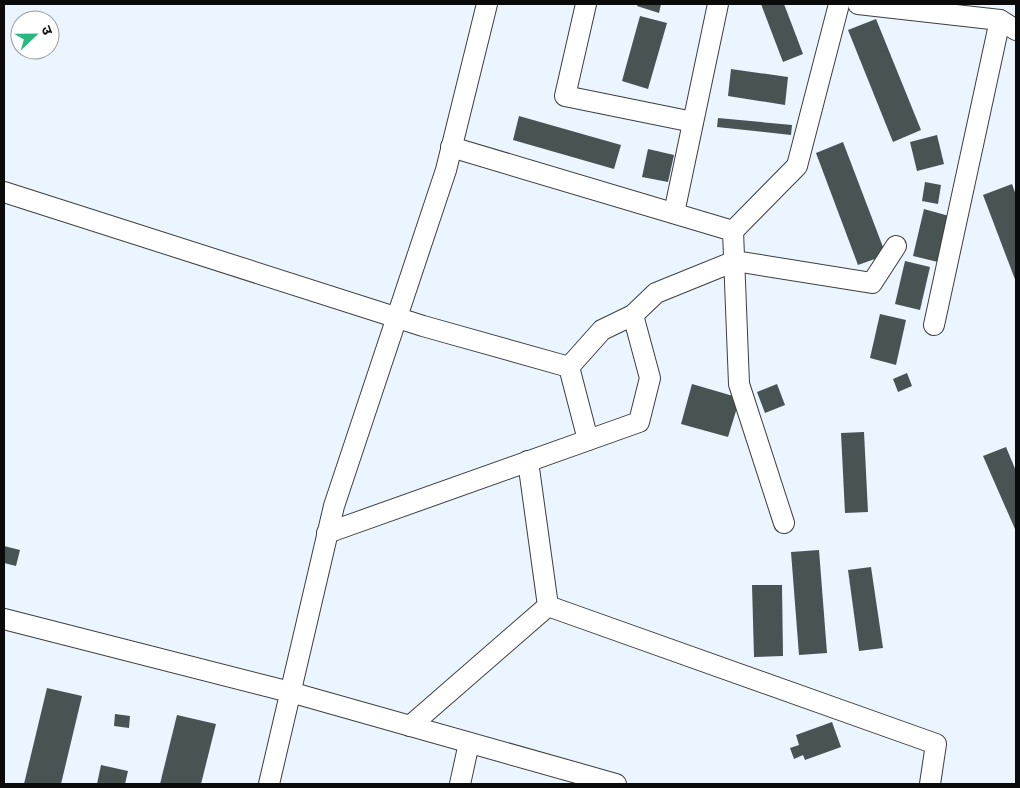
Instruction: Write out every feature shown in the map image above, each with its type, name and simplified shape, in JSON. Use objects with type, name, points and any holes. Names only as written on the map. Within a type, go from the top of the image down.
[{"type":"street","points":[[268,784],[334,506],[446,170],[487,4]]},
{"type":"street","points":[[586,4],[565,96],[693,122]]},
{"type":"street","points":[[674,213],[718,4]]},
{"type":"street","points":[[784,523],[739,384],[733,231],[797,166],[839,4]]},
{"type":"street","points":[[858,4],[1008,25],[934,326]]},
{"type":"street","points":[[452,147],[733,231]]},
{"type":"street","points":[[4,192],[397,316],[423,326],[569,367]]},
{"type":"street","points":[[569,367],[602,330],[632,315],[656,293],[735,261],[872,283],[896,246]]},
{"type":"street","points":[[328,533],[639,422],[650,378],[632,315]]},
{"type":"street","points":[[569,367],[588,440]]},
{"type":"street","points":[[528,462],[548,606]]},
{"type":"street","points":[[410,726],[548,606]]},
{"type":"street","points":[[548,606],[936,744],[930,784]]},
{"type":"street","points":[[4,619],[290,692],[603,782]]},
{"type":"street","points":[[460,784],[469,743]]},
{"type":"building","points":[[638,4],[661,4],[659,13],[637,6]]},
{"type":"building","points":[[761,4],[784,4],[803,54],[783,62]]},
{"type":"building","points":[[640,16],[667,23],[648,89],[622,81]]},
{"type":"building","points":[[876,19],[921,130],[893,142],[848,30]]},
{"type":"building","points":[[731,69],[788,77],[785,105],[728,96]]},
{"type":"building","points":[[519,116],[621,145],[614,169],[513,140]]},
{"type":"building","points":[[718,118],[792,125],[791,135],[717,127]]},
{"type":"building","points":[[937,135],[944,164],[917,171],[910,142]]},
{"type":"building","points":[[843,142],[886,255],[858,265],[816,153]]},
{"type":"building","points":[[648,149],[674,155],[668,182],[642,177]]},
{"type":"building","points":[[925,182],[941,185],[938,204],[922,201]]},
{"type":"building","points":[[1012,184],[1016,195],[1016,282],[983,195]]},
{"type":"building","points":[[924,209],[949,216],[938,262],[913,256]]},
{"type":"building","points":[[905,261],[930,267],[920,310],[895,304]]},
{"type":"building","points":[[880,314],[906,320],[896,365],[870,358]]},
{"type":"building","points":[[907,373],[912,386],[898,392],[893,379]]},
{"type":"building","points":[[692,384],[740,398],[728,437],[681,424]]},
{"type":"building","points":[[777,384],[785,405],[765,413],[757,392]]},
{"type":"building","points":[[864,432],[868,512],[845,513],[841,433]]},
{"type":"building","points":[[1006,447],[1016,471],[1016,529],[983,456]]},
{"type":"building","points":[[4,546],[20,550],[16,566],[4,563]]},
{"type":"building","points":[[819,550],[827,653],[799,655],[791,552]]},
{"type":"building","points":[[871,567],[883,648],[859,651],[848,570]]},
{"type":"building","points":[[752,585],[782,585],[783,656],[754,657]]},
{"type":"building","points":[[47,688],[82,696],[61,784],[24,784]]},
{"type":"building","points":[[115,714],[130,716],[129,728],[114,726]]},
{"type":"building","points":[[177,715],[216,724],[201,784],[160,784]]},
{"type":"building","points":[[832,722],[841,747],[805,760],[803,755],[794,759],[790,748],[799,745],[796,735]]},
{"type":"building","points":[[101,765],[128,771],[125,784],[97,784]]}]
